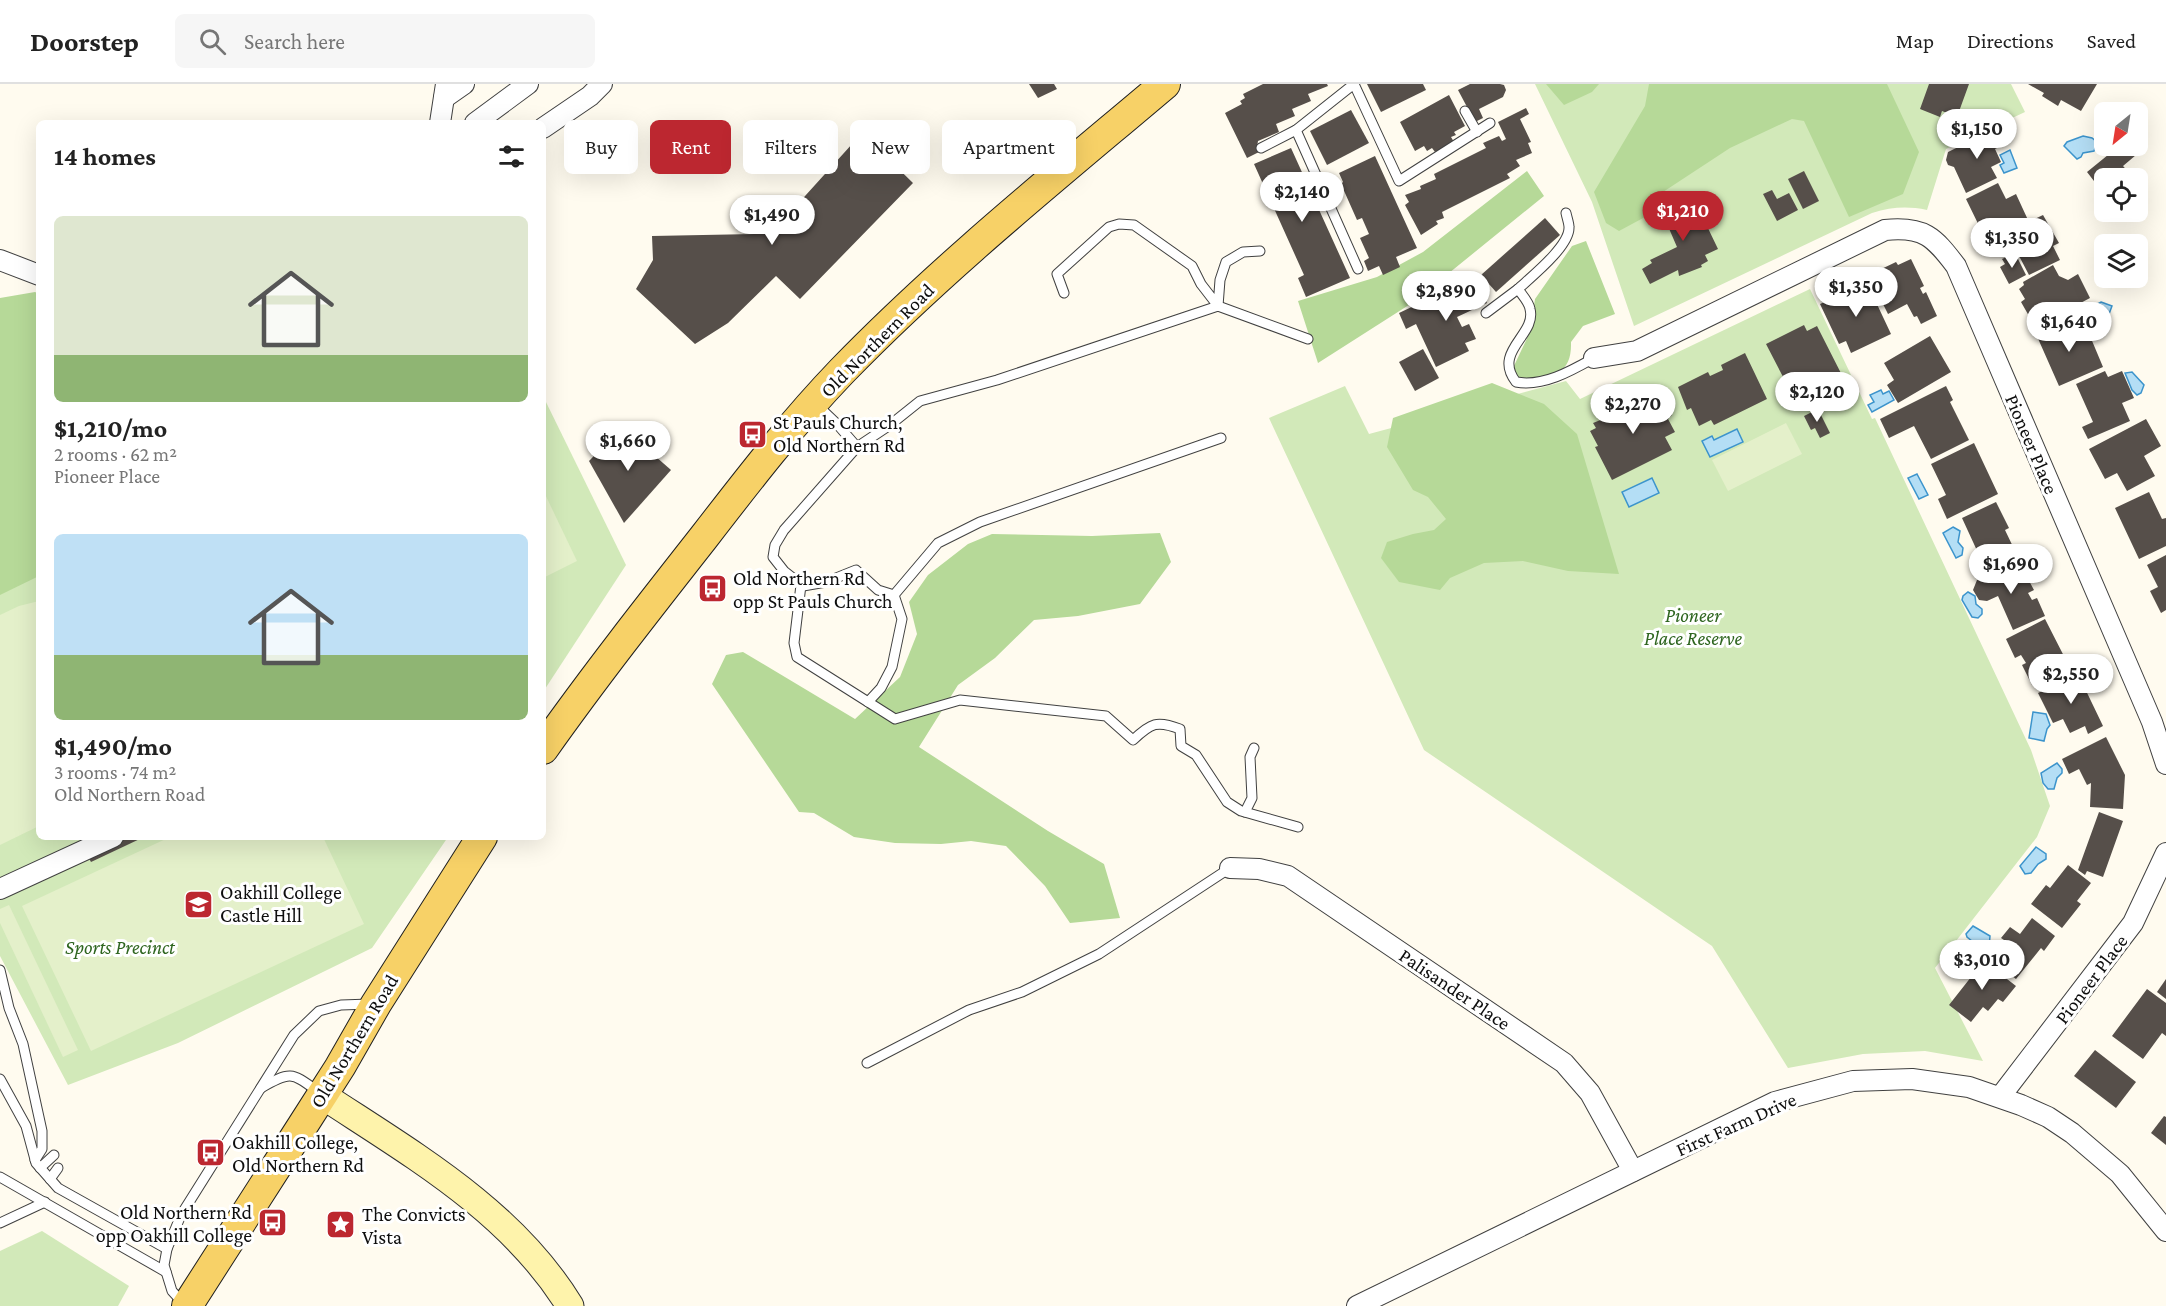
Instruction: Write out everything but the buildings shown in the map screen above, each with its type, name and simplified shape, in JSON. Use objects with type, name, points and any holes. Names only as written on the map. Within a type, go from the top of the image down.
[{"type":"main road","name":"Old Northern Road","points":[[546,745],[650,604],[747,481],[842,372],[914,301],[986,236],[1165,84]]},
{"type":"main road","name":"Old Northern Road","points":[[186,1306],[322,1095],[376,1004],[480,840]]},
{"type":"street","points":[[440,120],[445,91],[464,84]]},
{"type":"street","points":[[479,120],[528,84]]},
{"type":"street","points":[[546,126],[590,96],[602,84]]},
{"type":"street","name":"Pioneer Place","points":[[1594,358],[1636,351],[1885,230],[1902,228],[1922,232],[1939,244],[1956,266],[2152,722],[2166,764]]},
{"type":"street","points":[[0,260],[36,274]]},
{"type":"street","points":[[0,889],[106,840]]},
{"type":"street","name":"Pioneer Place","points":[[2000,1097],[2133,924],[2166,853]]},
{"type":"street","name":"Palisander Place","points":[[1230,868],[1259,869],[1288,876],[1564,1063],[1590,1093],[1633,1171]]},
{"type":"street","name":"First Farm Drive","points":[[1357,1306],[1774,1102],[1852,1081],[1912,1079],[1969,1087],[2000,1097],[2048,1118],[2072,1133],[2120,1174],[2166,1231]]},
{"type":"street","points":[[322,1095],[462,1189],[487,1210],[538,1261],[570,1306]]},
{"type":"lane","points":[[1262,148],[1296,130],[1354,84],[1399,181],[1490,123]]},
{"type":"lane","points":[[1465,111],[1477,132]]},
{"type":"lane","points":[[1296,130],[1358,269]]},
{"type":"lane","points":[[1485,313],[1518,289],[1566,239],[1570,229],[1566,213]]},
{"type":"lane","points":[[1064,293],[1058,274],[1108,227],[1134,225],[1192,266],[1201,284],[1218,306],[1308,339]]},
{"type":"lane","points":[[1218,306],[1220,279],[1226,262],[1244,252],[1260,251]]},
{"type":"lane","points":[[1518,289],[1530,306],[1531,314],[1509,363],[1509,369],[1516,382],[1527,384],[1563,375],[1594,358]]},
{"type":"lane","points":[[894,595],[878,590],[856,570],[826,582],[803,586],[784,571],[773,557],[775,545],[784,530],[857,447],[920,402],[997,380],[1218,306]]},
{"type":"lane","points":[[814,402],[857,447]]},
{"type":"lane","points":[[894,595],[938,543],[980,522],[1221,438]]},
{"type":"lane","points":[[801,585],[794,644],[797,657],[896,719],[960,700],[1106,716],[1133,740],[1153,724],[1163,722],[1180,729],[1181,746],[1196,755],[1227,802],[1245,812],[1298,827]]},
{"type":"lane","points":[[868,702],[881,688],[892,667],[902,619],[894,595]]},
{"type":"lane","points":[[1245,812],[1252,798],[1250,757],[1254,748]]},
{"type":"lane","points":[[867,1063],[969,1010],[1022,992],[1099,954],[1230,868]]},
{"type":"lane","points":[[0,970],[9,1008],[23,1044],[42,1131],[42,1149],[38,1164]]},
{"type":"lane","points":[[186,1306],[172,1291],[164,1265],[167,1249],[181,1215],[259,1089],[294,1035],[320,1011],[341,1005],[376,1004]]},
{"type":"lane","points":[[259,1089],[287,1075],[296,1076],[322,1095]]},
{"type":"lane","points":[[0,1078],[26,1126],[38,1164],[58,1188],[167,1249]]},
{"type":"lane","points":[[38,1164],[54,1155]]},
{"type":"lane","points":[[50,1179],[58,1168]]},
{"type":"lane","points":[[0,1176],[166,1272]]},
{"type":"lane","points":[[0,1223],[45,1202]]},
{"type":"green space","points":[[1535,84],[2011,84],[2025,112],[1946,149],[1927,210],[1900,208],[1872,213],[1634,326],[1592,202]]},
{"type":"green space","points":[[1546,84],[1599,84],[1592,92],[1564,105]]},
{"type":"green space","points":[[1649,84],[1887,84],[1919,152],[1903,194],[1849,217],[1804,121],[1792,119],[1730,148],[1663,192],[1645,217],[1619,231],[1606,223],[1594,192],[1645,106]]},
{"type":"green space","points":[[1527,171],[1544,196],[1412,303],[1318,363],[1298,301],[1377,277],[1423,252]]},
{"type":"green space","points":[[1586,241],[1615,314],[1583,326],[1571,342],[1571,352],[1565,367],[1554,375],[1531,385],[1517,377],[1512,370],[1530,332],[1535,299],[1572,246]]},
{"type":"green space","name":"Pioneer Place Reserve","points":[[1810,289],[1872,419],[1875,418],[2031,750],[2050,806],[2037,837],[1935,968],[1983,1061],[1925,1051],[1863,1054],[1788,1068],[1712,946],[1424,750],[1269,418],[1345,386],[1369,434],[1566,381],[1580,399]]},
{"type":"green space","points":[[36,292],[36,577],[0,595],[0,298]]},
{"type":"green space","points":[[1492,383],[1544,404],[1577,434],[1619,574],[1568,571],[1523,561],[1484,563],[1450,578],[1440,590],[1399,582],[1381,558],[1387,542],[1434,530],[1446,519],[1428,497],[1413,490],[1387,447],[1393,418]]},
{"type":"green space","points":[[546,402],[626,565],[546,687]]},
{"type":"green space","points":[[1786,423],[1802,454],[1728,491],[1712,460]]},
{"type":"green space","points":[[546,496],[577,561],[546,576]]},
{"type":"green space","points":[[1160,533],[1171,562],[1140,604],[1078,616],[1034,620],[995,658],[958,685],[919,747],[1048,831],[1104,864],[1120,918],[1070,923],[1045,886],[1006,846],[971,841],[941,844],[895,843],[854,837],[814,813],[799,812],[712,684],[726,655],[743,652],[855,719],[900,677],[917,634],[909,602],[928,575],[968,544],[992,534],[1092,536]]},
{"type":"green space","name":"Sports Precinct","points":[[36,546],[36,840],[446,840],[372,948],[178,1043],[68,1085],[0,956],[0,558]]},
{"type":"green space","points":[[36,602],[36,827],[0,845],[0,615],[19,606]]},
{"type":"green space","points":[[164,840],[324,840],[364,924],[91,1051],[22,906]]},
{"type":"green space","points":[[9,905],[78,1050],[63,1057],[0,923],[0,909]]},
{"type":"green space","points":[[42,1231],[129,1286],[118,1306],[0,1306],[0,1251]]},
{"type":"water","points":[[2083,136],[2092,138],[2094,151],[2083,153],[2077,159],[2064,146],[2067,142]]},
{"type":"water","points":[[2010,150],[2017,168],[2004,173],[2000,165],[2004,163],[2000,155]]},
{"type":"water","points":[[2101,302],[2112,306],[2109,314],[2099,315],[2089,324],[2083,318],[2085,311]]},
{"type":"water","points":[[2132,372],[2144,385],[2141,393],[2137,395],[2132,390],[2125,373]]},
{"type":"water","points":[[1881,390],[1883,394],[1889,391],[1894,400],[1872,412],[1868,405],[1874,402],[1870,395]]},
{"type":"water","points":[[1737,429],[1743,442],[1710,457],[1702,441],[1712,436],[1714,440]]},
{"type":"water","points":[[1917,474],[1928,495],[1919,499],[1908,478]]},
{"type":"water","points":[[1652,478],[1659,493],[1629,507],[1622,492]]},
{"type":"water","points":[[1953,527],[1960,531],[1958,542],[1963,548],[1962,555],[1956,558],[1943,533]]},
{"type":"water","points":[[1968,592],[1975,596],[1976,604],[1982,609],[1982,614],[1978,618],[1972,617],[1962,600]]},
{"type":"water","points":[[2033,712],[2046,714],[2050,725],[2044,741],[2029,738]]},
{"type":"water","points":[[2057,763],[2062,773],[2057,778],[2054,789],[2048,789],[2043,783],[2041,773]]},
{"type":"water","points":[[2036,847],[2046,854],[2046,859],[2038,864],[2031,873],[2025,874],[2020,866]]},
{"type":"water","points":[[1973,926],[1990,936],[1989,948],[1983,950],[1967,937],[1966,934]]},
{"type":"place","name":"St Pauls Church, Old Northern Rd","points":[[752,434]]},
{"type":"place","name":"Old Northern Rd opp St Pauls Church","points":[[712,589]]},
{"type":"place","name":"Oakhill College Castle Hill","points":[[199,904]]},
{"type":"place","name":"Oakhill College, Old Northern Rd","points":[[211,1153]]},
{"type":"place","name":"Old Northern Rd opp Oakhill College","points":[[273,1223]]},
{"type":"place","name":"The Convicts Vista","points":[[341,1225]]}]
